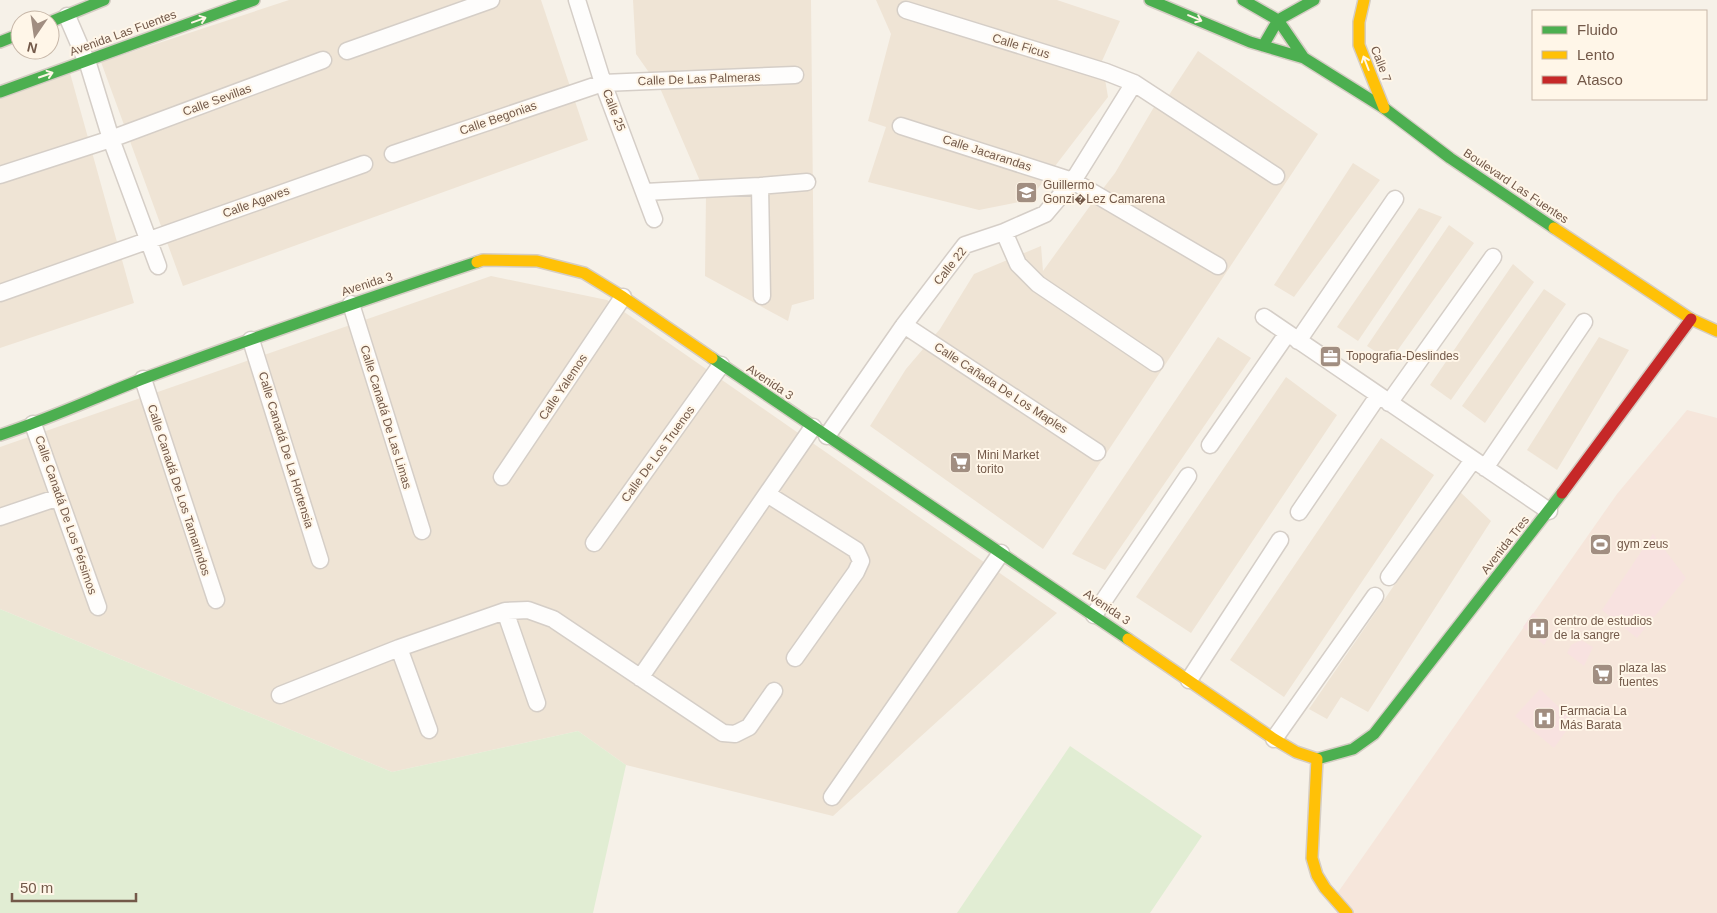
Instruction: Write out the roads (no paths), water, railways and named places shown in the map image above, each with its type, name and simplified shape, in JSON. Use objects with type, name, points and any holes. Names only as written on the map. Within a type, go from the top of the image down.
[{"type":"street","points":[[60,18],[104,0]]},
{"type":"street","name":"Avenida Las Fuentes","points":[[0,92],[254,0]]},
{"type":"street","points":[[347,51],[491,0]]},
{"type":"street","name":"Calle 25","points":[[577,0],[604,83],[654,219]]},
{"type":"street","points":[[1150,0],[1250,42],[1304,58]]},
{"type":"street","points":[[1243,0],[1278,20],[1304,58]]},
{"type":"street","points":[[1264,46],[1278,20],[1314,0]]},
{"type":"street","name":"Calle 7","points":[[1364,0],[1359,22],[1359,45],[1384,108]]},
{"type":"street","name":"Calle Ficus","points":[[906,10],[1106,72],[1134,83],[1276,176]]},
{"type":"street","points":[[67,16],[86,61],[111,139],[158,266]]},
{"type":"street","name":"Boulevard Las Fuentes","points":[[1304,58],[1384,108],[1450,158],[1691,319],[1717,330]]},
{"type":"street","name":"Calle Sevillas","points":[[0,175],[111,139],[323,60]]},
{"type":"street","name":"Calle De Las Palmeras","points":[[604,83],[795,75]]},
{"type":"street","name":"Calle Begonias","points":[[393,154],[604,83]]},
{"type":"street","name":"Calle 22","points":[[827,436],[904,325],[965,246],[1045,214],[1073,181],[1134,83]]},
{"type":"street","name":"Calle Jacarandas","points":[[901,126],[1073,181],[1218,266]]},
{"type":"street","name":"Calle Agaves","points":[[0,293],[364,164]]},
{"type":"street","points":[[645,192],[807,182]]},
{"type":"street","points":[[760,186],[762,296]]},
{"type":"street","points":[[1210,445],[1395,199]]},
{"type":"street","points":[[1004,232],[1018,264],[1038,284],[1155,363]]},
{"type":"street","points":[[1300,512],[1493,257]]},
{"type":"street","name":"Avenida 3","points":[[0,435],[34,424],[143,379],[351,304],[483,260],[537,261],[584,273],[623,297],[1274,739],[1296,752],[1317,759]]},
{"type":"street","name":"Calle Yalemos","points":[[502,477],[623,297]]},
{"type":"street","name":"Calle Canadá De Las Limas","points":[[351,304],[422,531]]},
{"type":"street","points":[[1264,317],[1383,400],[1549,511]]},
{"type":"street","name":"Avenida Tres","points":[[1317,759],[1353,749],[1374,734],[1549,511],[1691,319]]},
{"type":"street","points":[[1389,577],[1479,464],[1584,322]]},
{"type":"street","name":"Calle Cañada De Los Maples","points":[[904,325],[1097,452]]},
{"type":"street","name":"Calle Canadá De La Hortensia","points":[[251,340],[320,560]]},
{"type":"street","name":"Calle De Los Truenos","points":[[594,544],[721,365]]},
{"type":"street","name":"Calle Canadá De Los Tamarindos","points":[[143,379],[216,600]]},
{"type":"street","name":"Calle Canadá De Los Pérsimos","points":[[34,424],[98,607]]},
{"type":"street","points":[[640,678],[813,427]]},
{"type":"street","points":[[1094,615],[1188,476]]},
{"type":"street","points":[[767,494],[856,550],[861,561],[856,572],[795,658]]},
{"type":"street","points":[[0,518],[60,497]]},
{"type":"street","points":[[1189,680],[1280,540]]},
{"type":"street","points":[[832,797],[1002,553]]},
{"type":"street","points":[[1274,739],[1375,596]]},
{"type":"street","points":[[280,695],[399,648],[505,611],[528,610],[553,619],[722,733],[735,734],[748,727],[774,691]]},
{"type":"street","points":[[505,611],[537,703]]},
{"type":"street","points":[[399,648],[429,730]]},
{"type":"street","points":[[1317,759],[1312,858],[1315,872],[1322,887],[1331,899],[1347,913]]},
{"type":"place","name":"Guillermo Gonzi�Lez Camarena","points":[[1027,192]]},
{"type":"place","name":"Topografia-Deslindes","points":[[1330,356]]},
{"type":"place","name":"Mini Market torito","points":[[961,462]]},
{"type":"place","name":"gym zeus","points":[[1601,544]]},
{"type":"place","name":"centro de estudios de la sangre","points":[[1538,628]]},
{"type":"place","name":"plaza las fuentes","points":[[1603,675]]},
{"type":"place","name":"Farmacia La Más Barata","points":[[1544,718]]}]
